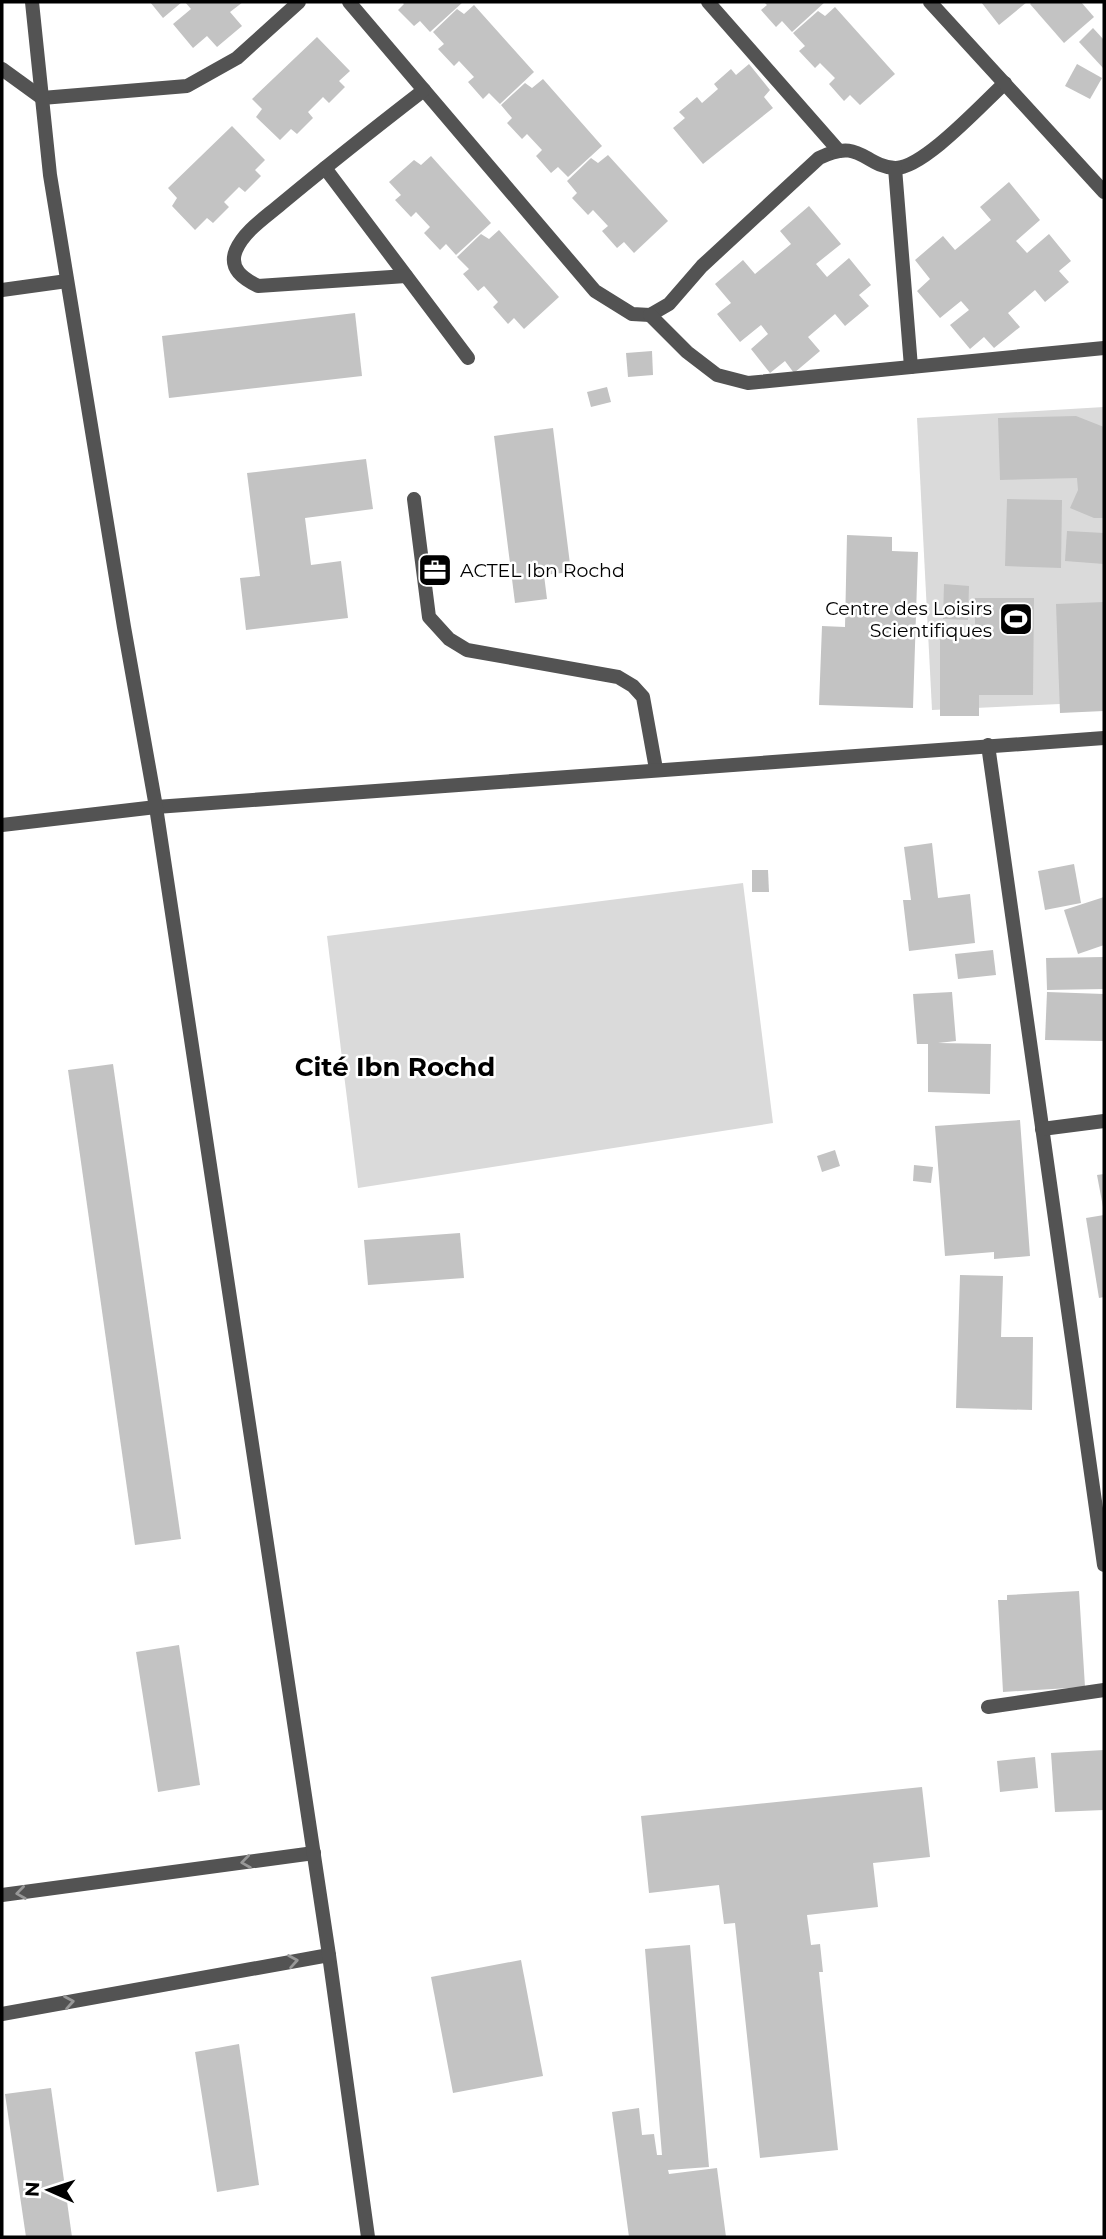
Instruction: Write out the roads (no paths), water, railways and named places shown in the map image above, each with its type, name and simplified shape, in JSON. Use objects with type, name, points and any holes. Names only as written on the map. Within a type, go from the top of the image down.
[{"type":"street","points":[[32,2],[51,174],[124,627],[156,807],[314,1853],[368,2237]]},
{"type":"street","points":[[2,69],[43,98],[187,86],[237,58],[299,2]]},
{"type":"street","points":[[349,2],[595,291],[632,314],[650,316],[687,352],[717,375],[748,383],[1104,348]]},
{"type":"street","points":[[708,2],[839,151]]},
{"type":"street","points":[[930,2],[1104,192]]},
{"type":"street","points":[[650,316],[669,304],[702,266],[819,158],[833,151],[854,151],[895,168],[914,164],[1005,83]]},
{"type":"street","points":[[406,276],[258,286],[242,279],[235,267],[235,251],[248,232],[324,167],[424,90]]},
{"type":"street","points":[[324,167],[468,358]]},
{"type":"street","points":[[895,168],[911,367]]},
{"type":"street","points":[[2,290],[68,281]]},
{"type":"street","points":[[414,499],[429,617],[449,639],[467,650],[618,677],[633,686],[643,697],[656,769]]},
{"type":"street","points":[[2,825],[156,807],[1104,738]]},
{"type":"street","points":[[988,745],[1104,1564]]},
{"type":"street","points":[[1042,1129],[1104,1121]]},
{"type":"street","points":[[988,1707],[1104,1690]]},
{"type":"street","points":[[2,1895],[314,1853]]},
{"type":"street","points":[[2,2014],[329,1955]]},
{"type":"place","name":"ACTEL Ibn Rochd","points":[[435,570]]},
{"type":"place","name":"Centre des Loisirs Scientifiques","points":[[1016,619]]},
{"type":"district","name":"Cité Ibn Rochd","points":[[395,1067]]}]
